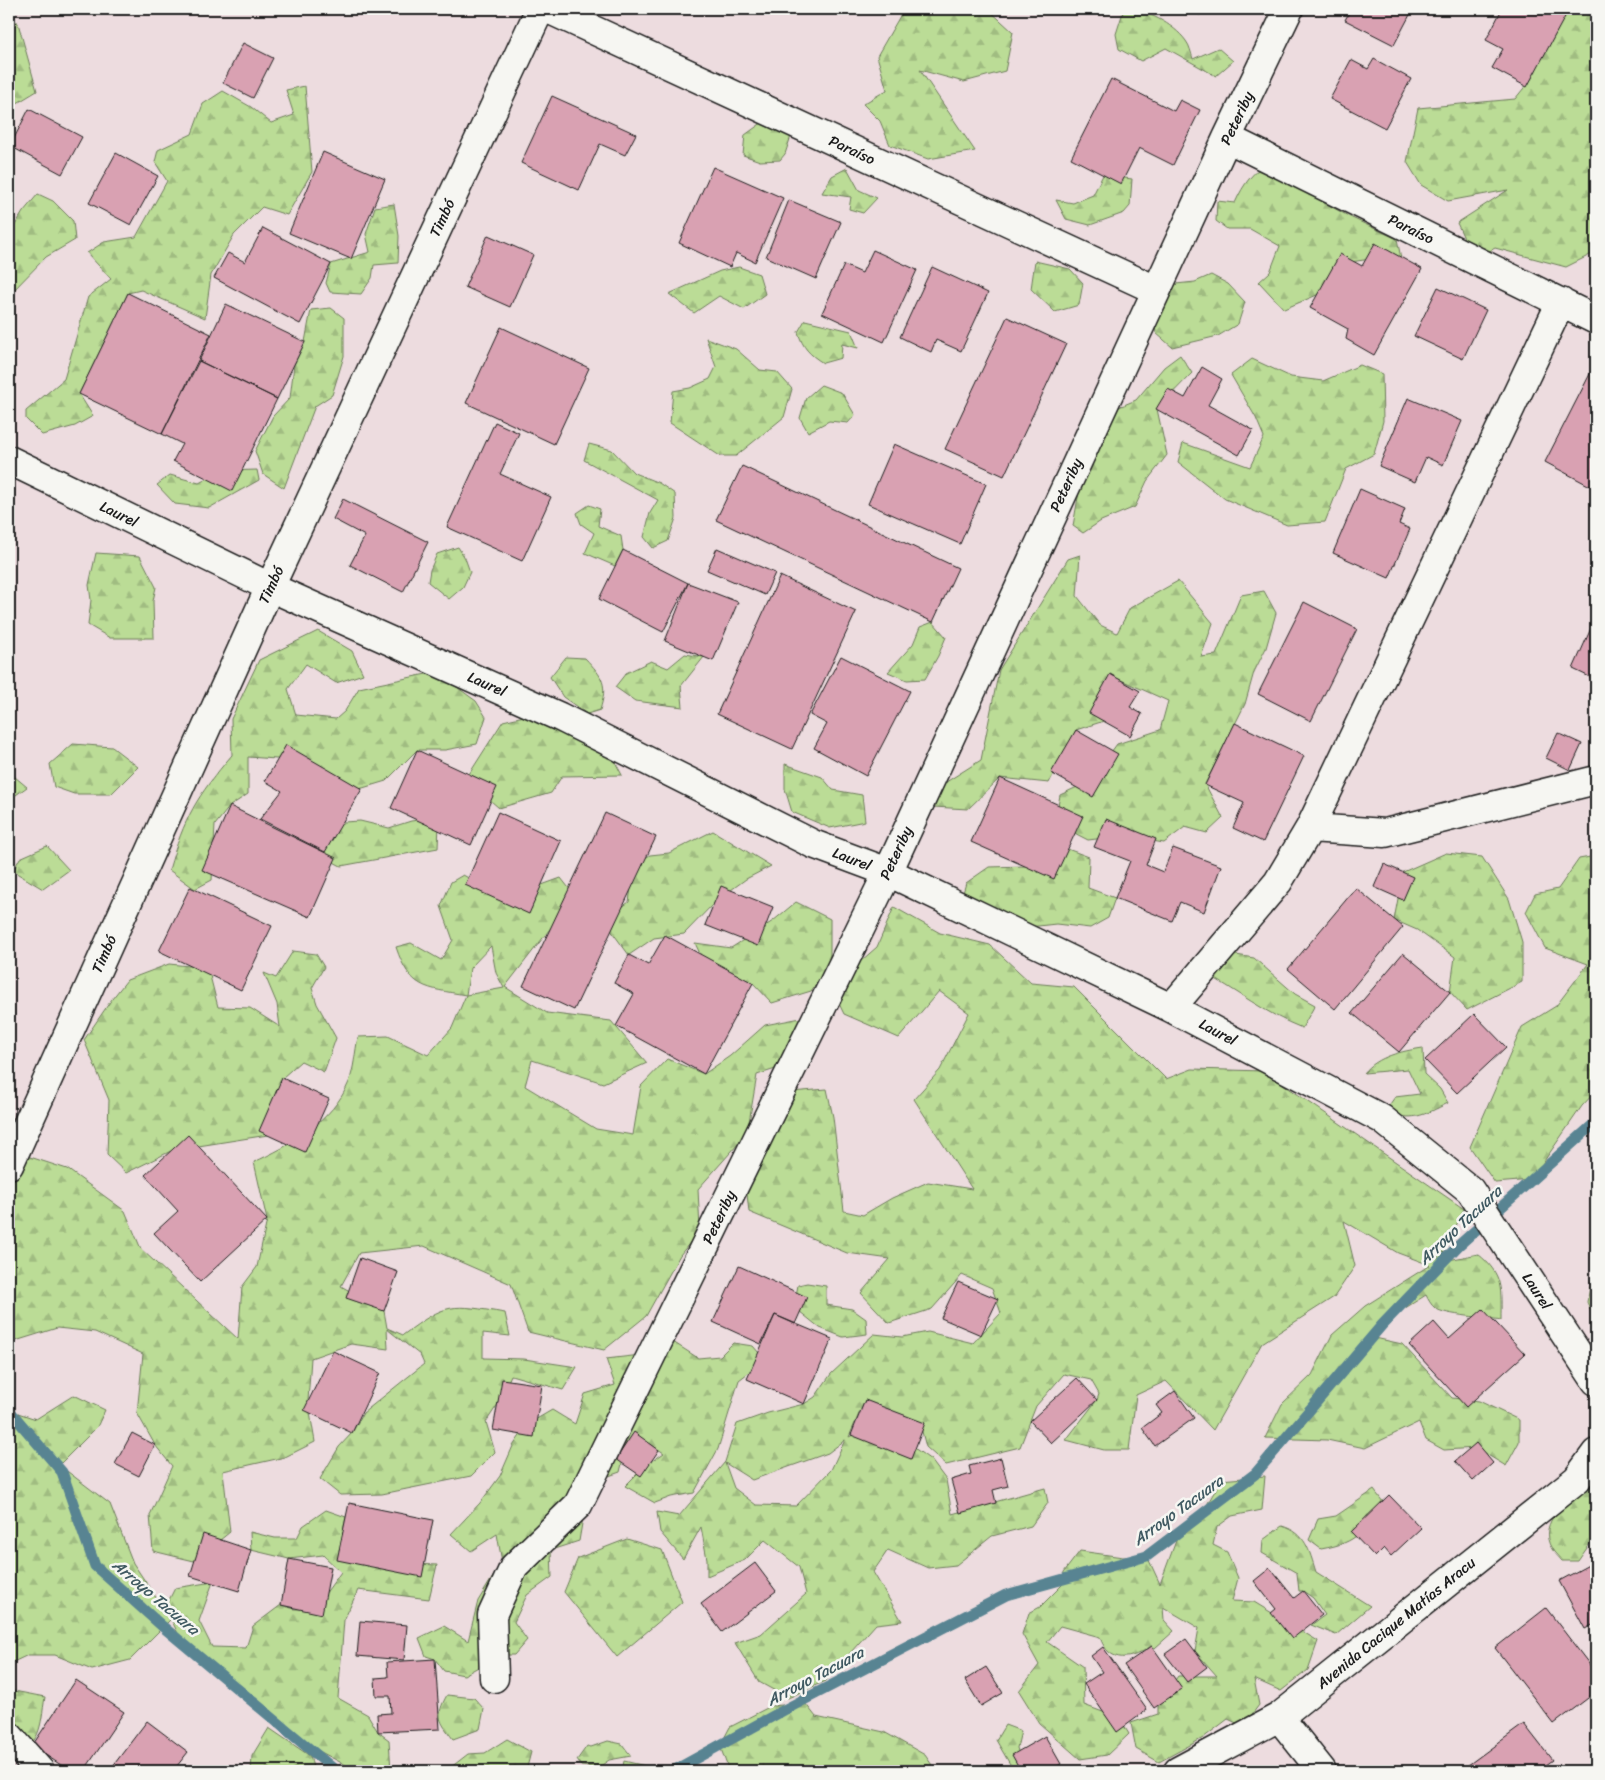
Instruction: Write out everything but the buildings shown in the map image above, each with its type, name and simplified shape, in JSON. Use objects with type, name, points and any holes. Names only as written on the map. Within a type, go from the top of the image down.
[{"type":"street","name":"Timbó","points":[[9,1165],[270,587],[540,9]]},
{"type":"street","name":"Paraíso","points":[[548,9],[1156,290]]},
{"type":"street","name":"Peteriby","points":[[494,1678],[492,1615],[514,1567],[578,1506],[888,872],[1156,290],[1289,9]]},
{"type":"street","name":"Paraíso","points":[[1227,138],[1596,320]]},
{"type":"street","points":[[1171,1008],[1278,882],[1310,828],[1561,302]]},
{"type":"street","name":"Laurel","points":[[9,460],[270,587],[560,717],[813,844],[888,872],[1171,1008],[1382,1119],[1470,1190],[1596,1381]]},
{"type":"street","points":[[1310,828],[1385,832],[1596,780]]},
{"type":"street","name":"Avenida Cacique Matías Aracu","points":[[1178,1771],[1278,1717],[1577,1479],[1596,1453]]},
{"type":"street","points":[[1278,1717],[1322,1771]]},
{"type":"street","points":[[9,1736],[40,1771]]},
{"type":"green space","points":[[911,9],[988,9],[1013,32],[1005,71],[964,82],[920,70],[975,151],[928,159],[890,145],[880,121],[863,104],[887,90],[877,56],[900,16]]},
{"type":"green space","points":[[1124,9],[1141,12],[1167,23],[1187,43],[1193,59],[1218,48],[1233,61],[1216,76],[1166,48],[1141,61],[1119,49],[1116,34]]},
{"type":"green space","points":[[1550,9],[1596,9],[1596,252],[1566,267],[1495,248],[1474,260],[1457,223],[1508,190],[1448,201],[1421,185],[1407,162],[1418,108],[1515,99],[1532,78]]},
{"type":"green space","points":[[9,17],[18,23],[37,91],[9,108]]},
{"type":"green space","points":[[305,86],[312,172],[287,215],[262,207],[234,235],[211,275],[205,318],[141,290],[128,293],[79,394],[93,416],[75,426],[42,435],[26,419],[26,411],[64,379],[88,297],[111,279],[87,253],[104,242],[136,237],[167,181],[155,162],[158,150],[192,134],[203,104],[223,91],[251,107],[271,123],[294,115],[286,90]]},
{"type":"green space","points":[[763,122],[792,133],[785,154],[780,160],[760,161],[743,155],[745,135]]},
{"type":"green space","points":[[1272,160],[1306,169],[1321,201],[1397,239],[1402,263],[1378,258],[1343,263],[1317,295],[1284,309],[1259,282],[1270,272],[1280,246],[1250,229],[1227,229],[1216,221],[1217,201],[1235,203],[1250,178]]},
{"type":"green space","points":[[847,168],[859,190],[877,198],[863,213],[849,209],[851,197],[822,193],[832,176]]},
{"type":"green space","points":[[1103,175],[1132,179],[1130,206],[1124,213],[1090,225],[1066,219],[1056,200],[1073,203],[1093,195]]},
{"type":"green space","points":[[38,194],[53,201],[73,221],[75,240],[46,257],[9,295],[9,235],[23,212]]},
{"type":"green space","points":[[394,204],[399,236],[398,263],[374,265],[372,278],[361,294],[330,292],[326,283],[331,264],[370,252],[366,234],[375,207]]},
{"type":"green space","points":[[1035,261],[1070,269],[1083,283],[1079,305],[1055,312],[1031,289]]},
{"type":"green space","points":[[739,267],[759,274],[765,294],[744,309],[719,296],[694,313],[669,294],[720,271]]},
{"type":"green space","points":[[1211,275],[1228,284],[1245,302],[1238,324],[1218,336],[1172,347],[1156,333],[1154,319],[1176,284],[1195,282]]},
{"type":"green space","points":[[331,308],[344,318],[344,356],[332,395],[315,406],[284,488],[263,474],[255,451],[273,416],[290,398],[294,365],[305,342],[311,310]]},
{"type":"green space","points":[[805,320],[851,331],[858,348],[842,344],[841,358],[823,363],[807,350],[800,338],[798,332]]},
{"type":"green space","points":[[706,338],[736,349],[760,370],[777,372],[792,389],[784,417],[736,456],[720,456],[670,423],[673,391],[690,388],[710,379],[716,367]]},
{"type":"green space","points":[[1180,355],[1192,373],[1157,409],[1167,455],[1147,481],[1135,507],[1101,521],[1083,533],[1073,526],[1080,486],[1119,407],[1136,400],[1164,367]]},
{"type":"green space","points":[[1252,359],[1291,377],[1323,381],[1360,365],[1382,374],[1383,421],[1374,454],[1346,469],[1325,522],[1287,525],[1225,499],[1178,462],[1183,443],[1250,467],[1264,437],[1256,418],[1231,375]]},
{"type":"green space","points":[[821,385],[842,393],[855,415],[848,423],[829,421],[808,432],[800,418],[806,398]]},
{"type":"green space","points":[[589,444],[612,450],[634,473],[659,483],[675,494],[676,518],[668,541],[653,548],[644,537],[650,513],[658,500],[584,460]]},
{"type":"green space","points":[[257,470],[259,480],[209,508],[175,504],[157,485],[170,475],[199,483],[222,471]]},
{"type":"green space","points":[[589,505],[600,509],[598,526],[621,536],[623,550],[615,566],[585,553],[594,533],[581,524],[577,513]]},
{"type":"green space","points":[[458,547],[465,558],[470,572],[463,587],[449,599],[428,582],[430,570],[437,554]]},
{"type":"green space","points":[[96,553],[140,556],[156,587],[153,601],[154,638],[110,638],[88,625],[91,600],[89,585]]},
{"type":"green space","points":[[1080,555],[1077,596],[1100,625],[1117,633],[1130,608],[1178,581],[1213,623],[1201,657],[1216,655],[1241,595],[1264,591],[1276,613],[1266,648],[1254,672],[1245,704],[1205,784],[1223,818],[1207,833],[1185,827],[1164,843],[1122,836],[1088,840],[1055,823],[1060,795],[1090,781],[1117,744],[1160,730],[1168,701],[1110,675],[1104,721],[1076,730],[1049,783],[1000,778],[968,809],[933,807],[943,784],[981,760],[999,670],[1068,559]]},
{"type":"green space","points":[[933,622],[946,637],[925,679],[907,680],[888,672],[913,644],[920,627]]},
{"type":"green space","points":[[318,631],[352,651],[363,674],[336,683],[306,664],[288,689],[296,715],[336,719],[345,711],[359,688],[436,672],[476,701],[486,717],[477,744],[445,750],[417,750],[386,781],[356,790],[305,761],[248,757],[248,794],[230,806],[215,825],[212,880],[195,889],[169,870],[180,836],[193,808],[232,755],[231,719],[259,660]]},
{"type":"green space","points":[[685,654],[704,657],[681,686],[683,707],[635,701],[615,687],[626,673],[651,661],[668,668]]},
{"type":"green space","points":[[566,657],[585,658],[600,676],[604,687],[604,694],[600,710],[587,714],[563,697],[550,677]]},
{"type":"green space","points":[[524,716],[560,717],[603,739],[622,775],[562,776],[551,793],[499,808],[466,779],[503,721]]},
{"type":"green space","points":[[73,744],[112,747],[138,767],[111,794],[74,794],[54,787],[50,764]]},
{"type":"green space","points":[[785,764],[822,777],[833,790],[862,795],[865,821],[830,828],[792,812],[785,789]]},
{"type":"green space","points":[[9,772],[27,787],[9,800]]},
{"type":"green space","points":[[432,818],[439,823],[438,848],[341,866],[324,857],[323,834],[328,823],[360,821],[389,828],[411,821]]},
{"type":"green space","points":[[713,831],[771,866],[746,879],[716,901],[684,934],[654,938],[629,955],[610,929],[607,918],[629,902],[634,865],[650,855],[669,853]]},
{"type":"green space","points":[[47,846],[69,870],[43,889],[13,871],[20,858]]},
{"type":"green space","points":[[1062,847],[1089,857],[1088,888],[1115,898],[1108,918],[1090,928],[1056,924],[1029,927],[956,916],[966,883],[989,867],[1026,866]]},
{"type":"green space","points":[[1446,853],[1482,857],[1509,899],[1522,942],[1522,982],[1467,1010],[1450,992],[1455,957],[1417,930],[1394,920],[1403,872]]},
{"type":"green space","points":[[1596,856],[1596,1091],[1582,1106],[1531,1180],[1495,1183],[1470,1147],[1522,1027],[1556,1006],[1588,964],[1545,948],[1526,912],[1535,894],[1558,889],[1579,859]]},
{"type":"green space","points":[[463,875],[476,882],[539,886],[561,878],[572,892],[553,925],[505,987],[547,1013],[611,1021],[647,1063],[603,1083],[532,1060],[525,1086],[596,1129],[633,1135],[641,1086],[667,1059],[704,1074],[730,1056],[765,1025],[806,1017],[794,1063],[757,1075],[747,1134],[698,1189],[700,1230],[680,1255],[646,1316],[604,1350],[528,1332],[511,1284],[424,1246],[359,1253],[341,1286],[384,1311],[387,1328],[403,1335],[430,1316],[450,1308],[472,1308],[505,1313],[510,1336],[483,1333],[483,1358],[524,1359],[577,1367],[563,1390],[511,1375],[498,1404],[486,1422],[495,1452],[471,1476],[382,1494],[340,1495],[320,1479],[339,1447],[352,1433],[363,1413],[424,1364],[420,1355],[387,1329],[388,1349],[351,1344],[311,1358],[308,1401],[315,1442],[285,1457],[223,1471],[230,1532],[194,1561],[153,1551],[150,1515],[172,1466],[155,1445],[137,1413],[143,1354],[95,1332],[57,1328],[9,1343],[9,1176],[27,1156],[67,1169],[125,1211],[141,1249],[238,1339],[242,1287],[257,1267],[267,1220],[254,1162],[296,1140],[309,1131],[332,1109],[342,1096],[349,1082],[358,1037],[388,1036],[428,1055],[452,1028],[466,995],[430,988],[413,979],[401,961],[396,947],[411,943],[441,960],[453,940],[441,906],[451,882]],"holes":[[[491,946],[496,973],[504,988],[466,995],[470,968]]]},
{"type":"green space","points":[[796,902],[830,919],[830,966],[811,991],[772,1003],[753,983],[709,973],[695,943],[731,948],[773,921]]},
{"type":"green space","points":[[894,907],[940,933],[990,945],[1031,983],[1074,987],[1166,1079],[1192,1069],[1264,1071],[1464,1209],[1439,1262],[1478,1254],[1493,1269],[1497,1276],[1501,1291],[1501,1320],[1456,1315],[1440,1311],[1432,1305],[1426,1295],[1402,1310],[1375,1338],[1402,1344],[1452,1398],[1479,1401],[1519,1420],[1519,1442],[1506,1466],[1476,1448],[1444,1450],[1426,1440],[1419,1422],[1365,1448],[1327,1440],[1265,1438],[1282,1404],[1312,1375],[1332,1335],[1365,1306],[1430,1265],[1398,1253],[1344,1221],[1355,1266],[1334,1297],[1262,1343],[1213,1430],[1166,1381],[1136,1395],[1129,1450],[1104,1450],[1066,1440],[1097,1400],[1099,1394],[1091,1380],[1064,1374],[1036,1406],[1020,1447],[946,1465],[926,1447],[920,1424],[865,1400],[849,1437],[862,1430],[903,1440],[931,1460],[946,1480],[952,1514],[1045,1488],[1048,1503],[1031,1526],[992,1536],[956,1565],[928,1568],[888,1550],[873,1572],[902,1621],[876,1624],[825,1681],[788,1698],[759,1682],[735,1643],[761,1634],[806,1594],[799,1567],[765,1540],[745,1560],[707,1576],[707,1559],[701,1527],[683,1559],[660,1532],[657,1512],[679,1516],[725,1462],[737,1424],[768,1413],[804,1404],[815,1397],[831,1374],[874,1334],[902,1337],[928,1332],[973,1343],[1001,1313],[992,1288],[962,1275],[932,1309],[889,1323],[861,1293],[890,1259],[847,1253],[749,1212],[744,1167],[779,1093],[827,1089],[833,1117],[844,1211],[863,1215],[892,1198],[928,1182],[972,1189],[914,1099],[940,1070],[969,1013],[939,991],[899,1038],[844,1014],[831,987],[877,947]],"holes":[[[845,1440],[831,1470],[796,1506],[756,1505],[734,1488],[725,1463],[752,1480],[828,1453]]]},
{"type":"green space","points":[[293,951],[316,954],[324,967],[312,988],[317,1004],[336,1038],[324,1072],[301,1061],[282,1078],[268,1135],[173,1150],[126,1173],[107,1155],[109,1100],[84,1040],[112,999],[127,980],[169,964],[208,968],[218,1007],[250,1008],[280,1027],[277,1004],[264,973],[276,978]]},
{"type":"green space","points":[[1218,952],[1254,958],[1295,994],[1315,1005],[1302,1028],[1264,1009],[1202,971]]},
{"type":"green space","points":[[1423,1048],[1424,1074],[1440,1089],[1448,1103],[1424,1114],[1410,1117],[1394,1115],[1385,1111],[1395,1097],[1420,1094],[1408,1069],[1364,1073],[1383,1058]]},
{"type":"green space","points":[[1596,1260],[1596,1324],[1587,1302]]},
{"type":"green space","points":[[807,1283],[826,1286],[826,1305],[852,1309],[866,1319],[867,1334],[843,1337],[820,1328],[794,1307],[798,1285]]},
{"type":"green space","points":[[673,1342],[698,1358],[720,1356],[733,1343],[753,1346],[765,1360],[739,1380],[718,1449],[694,1493],[671,1497],[655,1503],[625,1486],[645,1466],[664,1453],[647,1442],[625,1451],[620,1472],[589,1483],[579,1541],[551,1550],[552,1577],[527,1595],[514,1622],[527,1640],[514,1655],[500,1655],[464,1675],[444,1671],[435,1659],[426,1656],[419,1638],[444,1626],[468,1641],[478,1601],[502,1562],[497,1534],[471,1551],[451,1534],[480,1503],[500,1476],[513,1446],[528,1424],[552,1410],[575,1424],[585,1394],[615,1385],[606,1359],[641,1355]]},
{"type":"green space","points":[[74,1395],[105,1410],[97,1427],[59,1465],[110,1504],[133,1563],[167,1614],[165,1608],[175,1588],[213,1582],[199,1621],[212,1647],[246,1648],[253,1626],[281,1605],[295,1609],[315,1608],[341,1572],[323,1555],[289,1559],[251,1550],[250,1532],[275,1538],[297,1538],[303,1526],[326,1510],[346,1517],[339,1551],[388,1563],[437,1565],[429,1599],[358,1590],[344,1620],[338,1698],[368,1715],[378,1732],[389,1740],[391,1771],[357,1771],[300,1741],[187,1652],[171,1619],[130,1660],[92,1670],[55,1655],[28,1655],[9,1664],[9,1410],[36,1419]]},
{"type":"green space","points":[[1265,1476],[1262,1510],[1232,1516],[1217,1527],[1213,1545],[1227,1552],[1238,1578],[1232,1601],[1254,1602],[1318,1641],[1308,1670],[1281,1691],[1254,1679],[1259,1705],[1243,1726],[1228,1719],[1203,1738],[1159,1762],[1136,1749],[1131,1723],[1158,1714],[1158,1703],[1178,1676],[1217,1676],[1195,1651],[1199,1628],[1163,1607],[1164,1620],[1174,1631],[1155,1648],[1151,1646],[1129,1657],[1122,1657],[1115,1656],[1109,1652],[1100,1637],[1060,1626],[1047,1642],[1083,1667],[1084,1705],[1119,1718],[1129,1734],[1107,1755],[1080,1759],[1039,1723],[1019,1691],[1039,1665],[1022,1634],[1029,1613],[1040,1607],[1062,1585],[1064,1572],[1080,1551],[1123,1557],[1147,1556],[1160,1584],[1177,1538],[1200,1517],[1221,1480]]},
{"type":"green space","points":[[1591,1487],[1596,1488],[1596,1535],[1578,1561],[1562,1561],[1553,1550],[1548,1539],[1548,1529],[1551,1520],[1565,1504]]},
{"type":"green space","points":[[1374,1490],[1383,1502],[1370,1521],[1352,1539],[1321,1549],[1309,1540],[1318,1519],[1336,1516]]},
{"type":"green space","points":[[1282,1526],[1296,1533],[1305,1543],[1316,1572],[1370,1606],[1336,1635],[1311,1625],[1325,1615],[1313,1598],[1303,1591],[1299,1591],[1297,1573],[1262,1553],[1263,1540]]},
{"type":"green space","points":[[627,1539],[662,1550],[682,1602],[617,1657],[564,1592],[578,1558]]},
{"type":"green space","points":[[9,1690],[45,1697],[38,1734],[34,1741],[28,1747],[9,1755]]},
{"type":"green space","points":[[447,1695],[474,1698],[484,1709],[480,1729],[453,1739],[440,1718],[441,1708]]},
{"type":"green space","points":[[805,1703],[816,1717],[884,1732],[925,1755],[936,1771],[731,1771],[728,1768],[720,1746],[730,1727],[771,1706]]},
{"type":"green space","points":[[1005,1725],[1021,1731],[1017,1748],[1023,1765],[1034,1769],[1034,1771],[1014,1771],[996,1740]]},
{"type":"green space","points":[[269,1728],[310,1756],[314,1771],[251,1771],[252,1756]]},
{"type":"green space","points":[[507,1739],[531,1752],[526,1771],[450,1771],[450,1768],[468,1754],[485,1753]]},
{"type":"green space","points":[[608,1741],[622,1744],[631,1756],[609,1760],[598,1768],[581,1766],[577,1760],[587,1746],[591,1747]]},
{"type":"green space","points":[[624,1761],[667,1771],[622,1771]]},
{"type":"waterway","name":"Arroyo Tacuara","points":[[673,1771],[786,1709],[1006,1595],[1147,1556],[1255,1474],[1382,1325],[1458,1246],[1596,1122]]},
{"type":"waterway","name":"Arroyo Tacuara","points":[[9,1410],[62,1472],[95,1566],[162,1626],[336,1771]]}]
